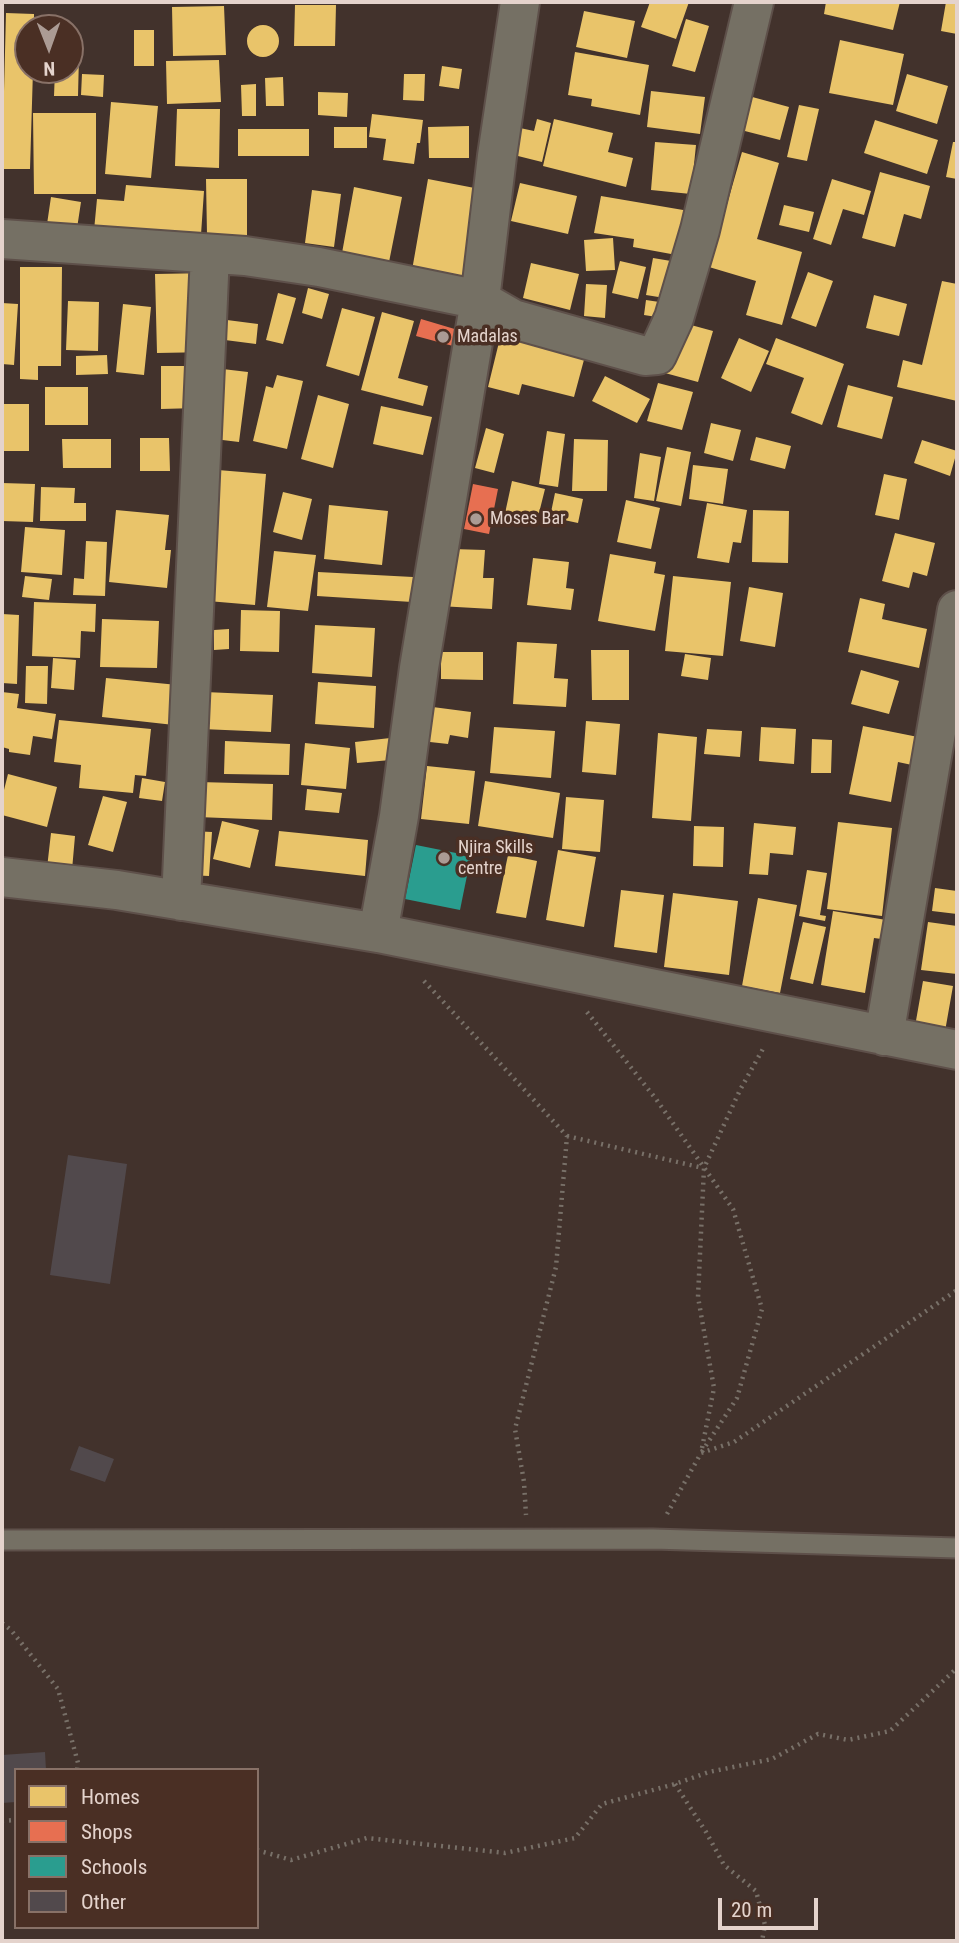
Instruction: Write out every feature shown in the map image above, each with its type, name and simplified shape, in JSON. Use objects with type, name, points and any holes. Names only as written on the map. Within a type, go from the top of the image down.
[{"type":"street","points":[[378,933],[399,816],[421,654],[480,300],[497,156],[520,2]]},
{"type":"street","points":[[2,239],[245,256],[319,267],[480,300],[513,319],[645,356],[656,355],[674,318],[700,230],[754,2]]},
{"type":"street","points":[[181,901],[210,254]]},
{"type":"street","points":[[884,1036],[957,610]]},
{"type":"street","points":[[2,877],[117,890],[378,933],[957,1050]]},
{"type":"lane","points":[[2,1540],[653,1539],[957,1548]]},
{"type":"path","points":[[552,967],[656,1099],[733,1209],[762,1309],[737,1398],[701,1453],[653,1539]]},
{"type":"path","points":[[416,972],[568,1136],[704,1168]]},
{"type":"path","points":[[701,1453],[714,1388],[698,1297],[704,1168],[740,1090],[781,1015]]},
{"type":"path","points":[[527,1540],[524,1482],[514,1429],[556,1267],[568,1136]]},
{"type":"path","points":[[701,1453],[733,1442],[957,1290]]},
{"type":"path","points":[[2,1623],[11,1630],[58,1689],[77,1768]]},
{"type":"path","points":[[259,1851],[291,1860],[368,1838],[505,1853],[575,1838],[602,1804],[709,1772],[772,1759],[818,1734],[848,1740],[890,1731],[957,1668]]},
{"type":"path","points":[[675,1784],[724,1865],[756,1891],[765,1925],[762,1941]]},
{"type":"building: Homes","points":[[650,2],[689,2],[676,39],[641,27]]},
{"type":"building: Homes","points":[[826,2],[900,2],[893,30],[824,14]]},
{"type":"building: Homes","points":[[946,2],[957,2],[957,34],[941,31]]},
{"type":"building: Homes","points":[[295,5],[336,5],[335,46],[294,46]]},
{"type":"building: Homes","points":[[224,6],[226,55],[173,56],[172,7]]},
{"type":"building: Homes","points":[[584,11],[635,21],[627,58],[576,47]]},
{"type":"building: Homes","points":[[6,13],[34,14],[14,14],[14,84],[33,84],[30,169],[2,169]]},
{"type":"building: Homes","points":[[686,19],[709,26],[695,72],[672,66]]},
{"type":"building: Homes","points":[[263,25],[274,30],[279,41],[274,52],[263,57],[252,52],[247,41],[252,30]]},
{"type":"building: Homes","points":[[134,30],[154,30],[154,66],[134,66]]},
{"type":"building: Homes","points":[[840,40],[904,54],[893,105],[829,93]]},
{"type":"building: Homes","points":[[575,52],[649,65],[640,115],[591,106],[592,99],[568,95]]},
{"type":"building: Homes","points":[[219,60],[221,102],[167,104],[166,61]]},
{"type":"building: Homes","points":[[442,66],[462,69],[459,89],[439,86]]},
{"type":"building: Homes","points":[[84,74],[104,75],[103,97],[81,95]]},
{"type":"building: Homes","points":[[404,74],[425,74],[424,101],[403,100]]},
{"type":"building: Homes","points":[[907,74],[948,86],[937,124],[896,111]]},
{"type":"building: Homes","points":[[283,77],[284,106],[266,106],[265,78]]},
{"type":"building: Homes","points":[[54,84],[78,84],[78,96],[54,96]]},
{"type":"building: Homes","points":[[256,84],[256,116],[242,116],[241,85]]},
{"type":"building: Homes","points":[[651,91],[705,97],[700,134],[647,127]]},
{"type":"building: Homes","points":[[318,92],[348,93],[347,117],[318,115]]},
{"type":"building: Homes","points":[[745,95],[789,107],[780,140],[737,129]]},
{"type":"building: Homes","points":[[111,102],[158,106],[151,178],[105,174]]},
{"type":"building: Homes","points":[[799,105],[819,109],[807,161],[787,157]]},
{"type":"building: Homes","points":[[177,109],[220,109],[219,168],[175,166]]},
{"type":"building: Homes","points":[[33,113],[96,113],[96,194],[34,194]]},
{"type":"building: Homes","points":[[372,114],[423,120],[414,164],[383,160],[386,139],[369,137]]},
{"type":"building: Homes","points":[[537,119],[551,123],[542,162],[514,155],[520,128],[534,131]]},
{"type":"building: Homes","points":[[554,119],[613,133],[608,152],[633,158],[626,187],[543,166]]},
{"type":"building: Homes","points":[[875,120],[938,140],[927,174],[864,153]]},
{"type":"building: Homes","points":[[469,126],[469,158],[429,158],[428,127]]},
{"type":"building: Homes","points":[[334,127],[367,127],[367,148],[334,148]]},
{"type":"building: Homes","points":[[238,129],[309,129],[309,156],[238,156]]},
{"type":"building: Homes","points":[[655,142],[696,145],[691,194],[651,190]]},
{"type":"building: Homes","points":[[953,142],[957,142],[957,179],[946,177]]},
{"type":"building: Homes","points":[[742,152],[779,163],[757,239],[802,252],[782,325],[746,315],[756,281],[709,267]]},
{"type":"building: Homes","points":[[880,172],[930,186],[921,219],[904,214],[895,247],[862,238]]},
{"type":"building: Homes","points":[[206,179],[247,179],[247,235],[207,235]]},
{"type":"building: Homes","points":[[428,179],[485,190],[468,286],[411,276]]},
{"type":"building: Homes","points":[[832,179],[871,191],[864,215],[843,209],[831,245],[813,239]]},
{"type":"building: Homes","points":[[520,183],[577,196],[568,234],[511,221]]},
{"type":"building: Homes","points":[[126,185],[204,191],[200,249],[93,241],[97,199],[124,201]]},
{"type":"building: Homes","points":[[354,187],[402,197],[389,262],[342,253]]},
{"type":"building: Homes","points":[[312,190],[341,194],[334,247],[305,243]]},
{"type":"building: Homes","points":[[601,196],[689,211],[682,256],[633,247],[634,239],[594,233]]},
{"type":"building: Homes","points":[[51,197],[81,202],[76,235],[46,231]]},
{"type":"building: Homes","points":[[784,205],[814,212],[809,232],[779,225]]},
{"type":"building: Homes","points":[[613,238],[615,270],[586,271],[584,240]]},
{"type":"building: Homes","points":[[653,258],[677,262],[671,299],[646,295]]},
{"type":"building: Homes","points":[[620,261],[646,267],[638,299],[612,293]]},
{"type":"building: Homes","points":[[531,263],[579,274],[570,310],[523,298]]},
{"type":"building: Homes","points":[[20,267],[62,267],[61,366],[38,366],[38,380],[20,379]]},
{"type":"building: Homes","points":[[808,272],[833,281],[816,327],[791,318]]},
{"type":"building: Homes","points":[[209,273],[210,352],[157,353],[155,274]]},
{"type":"building: Homes","points":[[942,281],[957,284],[957,401],[897,387],[903,360],[922,365]]},
{"type":"building: Homes","points":[[586,284],[607,285],[605,318],[584,316]]},
{"type":"building: Homes","points":[[308,288],[329,294],[322,319],[302,313]]},
{"type":"building: Homes","points":[[278,293],[296,298],[283,344],[266,340]]},
{"type":"building: Homes","points":[[874,295],[907,304],[899,336],[866,328]]},
{"type":"building: Homes","points":[[646,300],[666,303],[663,318],[644,315]]},
{"type":"building: Homes","points":[[68,301],[99,302],[98,351],[66,350]]},
{"type":"building: Homes","points":[[2,303],[18,304],[14,365],[2,364]]},
{"type":"building: Homes","points":[[123,304],[151,307],[144,375],[116,372]]},
{"type":"building: Homes","points":[[342,308],[375,317],[359,376],[326,366]]},
{"type":"building: Homes","points":[[382,312],[414,321],[398,378],[428,386],[423,406],[361,390]]},
{"type":"building: Homes","points":[[227,320],[258,324],[256,344],[225,340]]},
{"type":"building: Homes","points":[[680,322],[713,331],[698,382],[665,373]]},
{"type":"building: Homes","points":[[501,334],[585,356],[574,397],[522,384],[519,395],[488,387]]},
{"type":"building: Homes","points":[[739,338],[769,351],[751,392],[721,378]]},
{"type":"building: Homes","points":[[776,338],[844,364],[822,425],[791,413],[804,378],[766,364]]},
{"type":"building: Homes","points":[[107,355],[108,374],[76,375],[76,356]]},
{"type":"building: Homes","points":[[161,366],[197,366],[197,408],[161,409]]},
{"type":"building: Homes","points":[[214,368],[248,372],[239,442],[206,438]]},
{"type":"building: Homes","points":[[277,375],[303,381],[287,449],[253,441],[266,386],[273,388]]},
{"type":"building: Homes","points":[[605,376],[650,399],[637,423],[592,401]]},
{"type":"building: Homes","points":[[658,383],[693,392],[682,430],[647,421]]},
{"type":"building: Homes","points":[[848,385],[893,397],[882,439],[837,427]]},
{"type":"building: Homes","points":[[45,387],[88,387],[88,425],[45,425]]},
{"type":"building: Homes","points":[[318,395],[349,404],[333,468],[301,459]]},
{"type":"building: Homes","points":[[2,404],[29,404],[29,451],[2,451]]},
{"type":"building: Homes","points":[[381,406],[432,417],[423,455],[373,444]]},
{"type":"building: Homes","points":[[711,423],[741,430],[733,461],[704,453]]},
{"type":"building: Homes","points":[[486,428],[504,434],[494,473],[475,468]]},
{"type":"building: Homes","points":[[547,431],[565,434],[558,487],[539,484]]},
{"type":"building: Homes","points":[[756,437],[791,446],[785,469],[750,460]]},
{"type":"building: Homes","points":[[140,438],[169,438],[170,471],[140,471]]},
{"type":"building: Homes","points":[[62,439],[111,439],[111,468],[63,468]]},
{"type":"building: Homes","points":[[574,439],[608,440],[607,491],[572,491]]},
{"type":"building: Homes","points":[[922,440],[957,451],[950,476],[914,463]]},
{"type":"building: Homes","points":[[667,447],[691,452],[681,506],[656,501]]},
{"type":"building: Homes","points":[[640,453],[661,457],[654,501],[634,498]]},
{"type":"building: Homes","points":[[693,465],[728,469],[723,504],[689,499]]},
{"type":"building: Homes","points":[[194,468],[266,474],[255,605],[184,599]]},
{"type":"building: Homes","points":[[884,474],[907,479],[899,520],[875,515]]},
{"type":"building: Homes","points":[[512,481],[545,489],[536,525],[504,518]]},
{"type":"building: Homes","points":[[2,483],[35,484],[33,522],[2,521]]},
{"type":"building: Homes","points":[[41,487],[75,488],[74,503],[86,503],[86,521],[40,521]]},
{"type":"building: Homes","points":[[283,492],[312,499],[302,540],[273,532]]},
{"type":"building: Homes","points":[[555,493],[583,499],[578,523],[550,517]]},
{"type":"building: Homes","points":[[626,500],[660,508],[651,549],[617,542]]},
{"type":"building: Homes","points":[[707,503],[747,510],[741,543],[733,542],[729,563],[697,558]]},
{"type":"building: Homes","points":[[329,505],[388,511],[382,565],[324,559]]},
{"type":"building: Homes","points":[[116,510],[169,515],[165,550],[171,550],[167,588],[109,582]]},
{"type":"building: Homes","points":[[753,510],[789,511],[788,563],[752,562]]},
{"type":"building: Homes","points":[[25,527],[65,530],[62,575],[21,572]]},
{"type":"building: Homes","points":[[895,533],[935,543],[927,576],[913,572],[909,588],[882,581]]},
{"type":"building: Homes","points":[[86,541],[107,542],[105,596],[73,595],[74,578],[84,579]]},
{"type":"building: Homes","points":[[452,549],[485,550],[483,578],[494,578],[492,609],[439,606]]},
{"type":"building: Homes","points":[[274,551],[316,555],[308,611],[267,607]]},
{"type":"building: Homes","points":[[610,554],[656,562],[654,573],[665,575],[655,631],[598,621]]},
{"type":"building: Homes","points":[[533,558],[569,562],[566,588],[574,589],[571,610],[527,605]]},
{"type":"building: Homes","points":[[318,572],[413,577],[412,602],[317,596]]},
{"type":"building: Homes","points":[[25,576],[52,579],[49,600],[22,597]]},
{"type":"building: Homes","points":[[673,576],[731,582],[723,656],[665,651]]},
{"type":"building: Homes","points":[[749,587],[783,593],[775,647],[740,641]]},
{"type":"building: Homes","points":[[860,598],[885,604],[882,619],[927,629],[919,668],[848,652]]},
{"type":"building: Homes","points":[[34,602],[96,604],[95,632],[81,631],[80,658],[32,656]]},
{"type":"building: Homes","points":[[241,610],[280,611],[279,652],[240,651]]},
{"type":"building: Homes","points":[[2,614],[19,615],[17,684],[2,683]]},
{"type":"building: Homes","points":[[102,619],[159,621],[157,668],[100,667]]},
{"type":"building: Homes","points":[[315,625],[375,628],[372,677],[312,673]]},
{"type":"building: Homes","points":[[229,629],[229,649],[214,650],[214,630]]},
{"type":"building: Homes","points":[[517,642],[557,644],[554,678],[568,679],[566,707],[513,704]]},
{"type":"building: Homes","points":[[591,650],[629,650],[629,700],[592,700]]},
{"type":"building: Homes","points":[[441,652],[483,652],[483,680],[441,679]]},
{"type":"building: Homes","points":[[685,654],[711,658],[708,680],[681,676]]},
{"type":"building: Homes","points":[[53,658],[76,660],[74,690],[51,688]]},
{"type":"building: Homes","points":[[26,666],[48,666],[47,704],[25,703]]},
{"type":"building: Homes","points":[[861,670],[899,681],[889,714],[851,704]]},
{"type":"building: Homes","points":[[106,678],[188,686],[183,726],[102,717]]},
{"type":"building: Homes","points":[[318,682],[376,686],[374,728],[315,724]]},
{"type":"building: Homes","points":[[2,692],[19,694],[17,708],[56,714],[52,739],[33,736],[30,755],[9,752],[9,749],[2,747]]},
{"type":"building: Homes","points":[[205,692],[273,695],[271,732],[202,729]]},
{"type":"building: Homes","points":[[425,706],[471,712],[468,738],[450,735],[448,744],[421,741]]},
{"type":"building: Homes","points":[[59,720],[151,729],[146,776],[135,775],[133,793],[79,788],[81,765],[54,762]]},
{"type":"building: Homes","points":[[586,721],[620,724],[616,775],[582,772]]},
{"type":"building: Homes","points":[[863,726],[918,737],[912,765],[898,762],[891,802],[849,794]]},
{"type":"building: Homes","points":[[494,727],[555,731],[551,778],[490,773]]},
{"type":"building: Homes","points":[[761,727],[796,729],[794,764],[759,761]]},
{"type":"building: Homes","points":[[707,729],[742,731],[740,757],[704,754]]},
{"type":"building: Homes","points":[[658,733],[697,737],[691,821],[652,818]]},
{"type":"building: Homes","points":[[399,737],[402,759],[357,763],[355,742]]},
{"type":"building: Homes","points":[[812,739],[832,740],[831,773],[811,773]]},
{"type":"building: Homes","points":[[225,741],[290,744],[289,775],[224,774]]},
{"type":"building: Homes","points":[[305,743],[350,748],[346,789],[301,785]]},
{"type":"building: Homes","points":[[427,766],[475,771],[469,824],[421,819]]},
{"type":"building: Homes","points":[[8,774],[57,787],[47,827],[2,815],[2,798]]},
{"type":"building: Homes","points":[[142,778],[165,782],[162,801],[139,798]]},
{"type":"building: Homes","points":[[485,781],[560,793],[553,838],[478,826]]},
{"type":"building: Homes","points":[[199,782],[273,784],[272,820],[198,817]]},
{"type":"building: Homes","points":[[307,789],[342,793],[339,813],[305,810]]},
{"type":"building: Homes","points":[[103,796],[127,802],[113,852],[88,845]]},
{"type":"building: Homes","points":[[566,797],[604,800],[600,852],[562,849]]},
{"type":"building: Homes","points":[[222,821],[259,830],[250,868],[213,859]]},
{"type":"building: Homes","points":[[838,822],[892,828],[882,916],[827,909]]},
{"type":"building: Homes","points":[[754,823],[796,827],[793,855],[770,853],[768,875],[749,874]]},
{"type":"building: Homes","points":[[694,826],[724,827],[723,867],[693,866]]},
{"type":"building: Homes","points":[[191,831],[212,832],[209,876],[188,875]]},
{"type":"building: Homes","points":[[279,831],[368,840],[365,876],[275,866]]},
{"type":"building: Homes","points":[[51,833],[75,836],[72,870],[47,868]]},
{"type":"building: Homes","points":[[558,850],[596,857],[584,927],[546,920]]},
{"type":"building: Homes","points":[[508,855],[537,861],[526,918],[496,913]]},
{"type":"building: Homes","points":[[807,870],[827,873],[820,915],[826,916],[825,921],[799,916]]},
{"type":"building: Homes","points":[[935,888],[957,891],[957,914],[932,911]]},
{"type":"building: Homes","points":[[621,890],[664,895],[657,953],[614,947]]},
{"type":"building: Homes","points":[[673,893],[738,901],[729,975],[664,967]]},
{"type":"building: Homes","points":[[758,898],[797,905],[780,993],[742,986]]},
{"type":"building: Homes","points":[[833,911],[892,921],[889,940],[874,938],[865,993],[821,985]]},
{"type":"building: Homes","points":[[803,922],[826,927],[813,984],[790,979]]},
{"type":"building: Homes","points":[[928,922],[957,926],[957,974],[921,970]]},
{"type":"building: Homes","points":[[923,981],[953,986],[944,1037],[914,1032]]},
{"type":"building: Shops","points":[[421,319],[458,330],[453,346],[416,336]]},
{"type":"building: Shops","points":[[473,484],[498,489],[489,534],[464,529]]},
{"type":"building: Schools","points":[[416,845],[471,856],[460,910],[405,899]]},
{"type":"building: Other","points":[[68,1155],[127,1164],[110,1284],[50,1275]]},
{"type":"building: Other","points":[[79,1446],[114,1459],[105,1482],[70,1470]]},
{"type":"building: Other","points":[[45,1752],[46,1768],[14,1768],[14,1802],[2,1803],[2,1755]]},
{"type":"place","name":"Madalas","points":[[443,337]]},
{"type":"place","name":"Moses Bar","points":[[476,519]]},
{"type":"place","name":"Njira Skills centre","points":[[444,858]]}]
